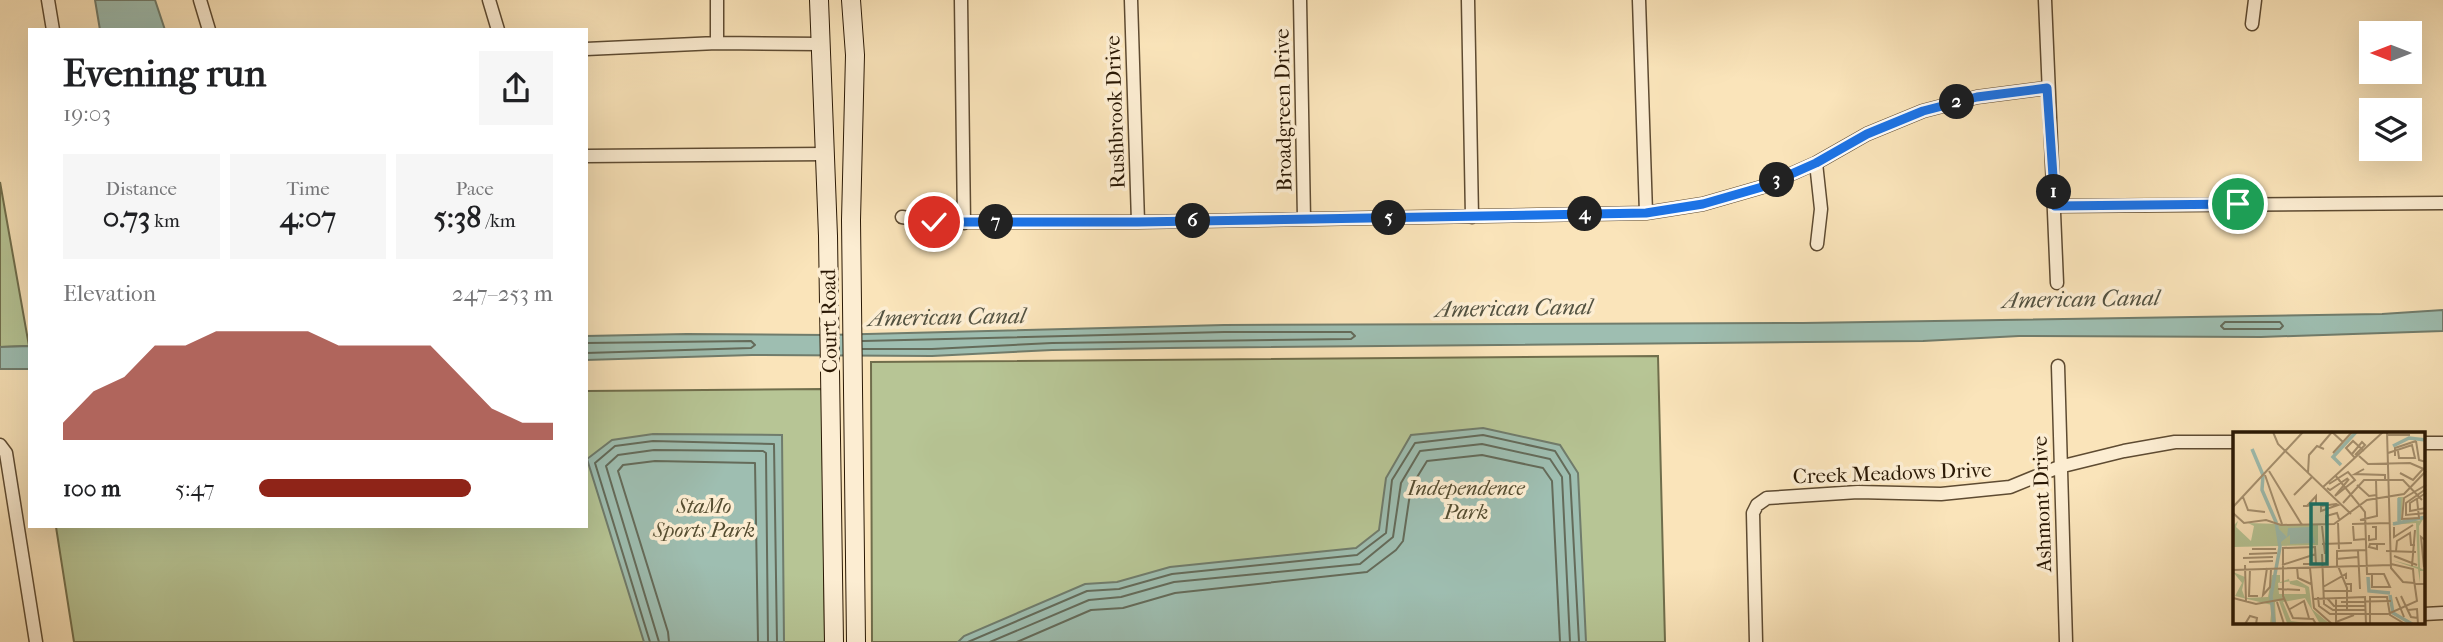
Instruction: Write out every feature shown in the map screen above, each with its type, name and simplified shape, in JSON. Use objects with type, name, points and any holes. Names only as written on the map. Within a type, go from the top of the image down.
[{"type":"main road","name":"Court Road","points":[[819,0],[826,154],[834,642]]},
{"type":"main road","name":"Court Road","points":[[851,0],[855,55],[851,220],[856,642]]},
{"type":"main road","points":[[830,412],[852,411]]},
{"type":"main road","points":[[832,543],[854,543]]},
{"type":"street","points":[[48,0],[53,28]]},
{"type":"street","points":[[200,0],[208,28]]},
{"type":"street","points":[[488,0],[497,28]]},
{"type":"street","points":[[717,0],[717,43]]},
{"type":"street","points":[[961,0],[964,223]]},
{"type":"street","name":"Rushbrook Drive","points":[[1131,0],[1138,222]]},
{"type":"street","name":"Broadgreen Drive","points":[[1300,0],[1304,219]]},
{"type":"street","points":[[1468,0],[1472,217]]},
{"type":"street","points":[[1639,0],[1646,213]]},
{"type":"street","points":[[2045,0],[2057,283]]},
{"type":"street","points":[[2252,24],[2255,0]]},
{"type":"street","points":[[588,49],[717,43],[820,44]]},
{"type":"street","points":[[902,217],[964,223],[1646,213],[1703,204],[1762,187],[1816,163],[1867,134],[1923,111],[1977,97],[2047,88]]},
{"type":"street","points":[[588,156],[826,154]]},
{"type":"street","points":[[1816,163],[1821,209],[1817,244]]},
{"type":"street","points":[[2055,206],[2443,203]]},
{"type":"street","name":"Ashmont Drive","points":[[2058,366],[2066,642]]},
{"type":"street","name":"Creek Meadows Drive","points":[[1756,642],[1753,513],[1757,505],[1767,498],[1858,492],[1941,494],[2010,488],[2060,467],[2124,451],[2175,442],[2233,442]]},
{"type":"street","points":[[0,445],[6,453],[6,494],[36,642]]},
{"type":"green space","points":[[0,182],[28,346],[0,347]]},
{"type":"green space","name":"Independence Park","points":[[1658,356],[1665,642],[872,642],[871,362]]},
{"type":"green space","name":"StaMo Sports Park","points":[[822,389],[825,642],[74,642],[56,528],[588,528],[588,391]]},
{"type":"water","points":[[95,0],[155,0],[164,28],[100,28]]},
{"type":"water","name":"American Canal","points":[[2443,310],[2443,331],[2261,337],[2019,336],[1923,341],[1168,348],[932,356],[752,355],[588,360],[588,336],[827,335],[1224,325],[1803,323],[2382,314]]},
{"type":"water","points":[[28,346],[28,369],[0,369],[0,347]]},
{"type":"water","points":[[1483,428],[1560,445],[1578,473],[1586,642],[958,642],[964,636],[1085,584],[1117,582],[1170,567],[1356,548],[1379,530],[1386,478],[1411,435]]},
{"type":"water","points":[[653,434],[782,435],[784,642],[644,642],[588,462],[588,458],[612,440]]},
{"type":"route","points":[[934,222],[1138,222],[1646,213],[1703,204],[1762,187],[1816,163],[1867,134],[1923,111],[1977,97],[2047,88],[2055,206],[2238,204]]}]
